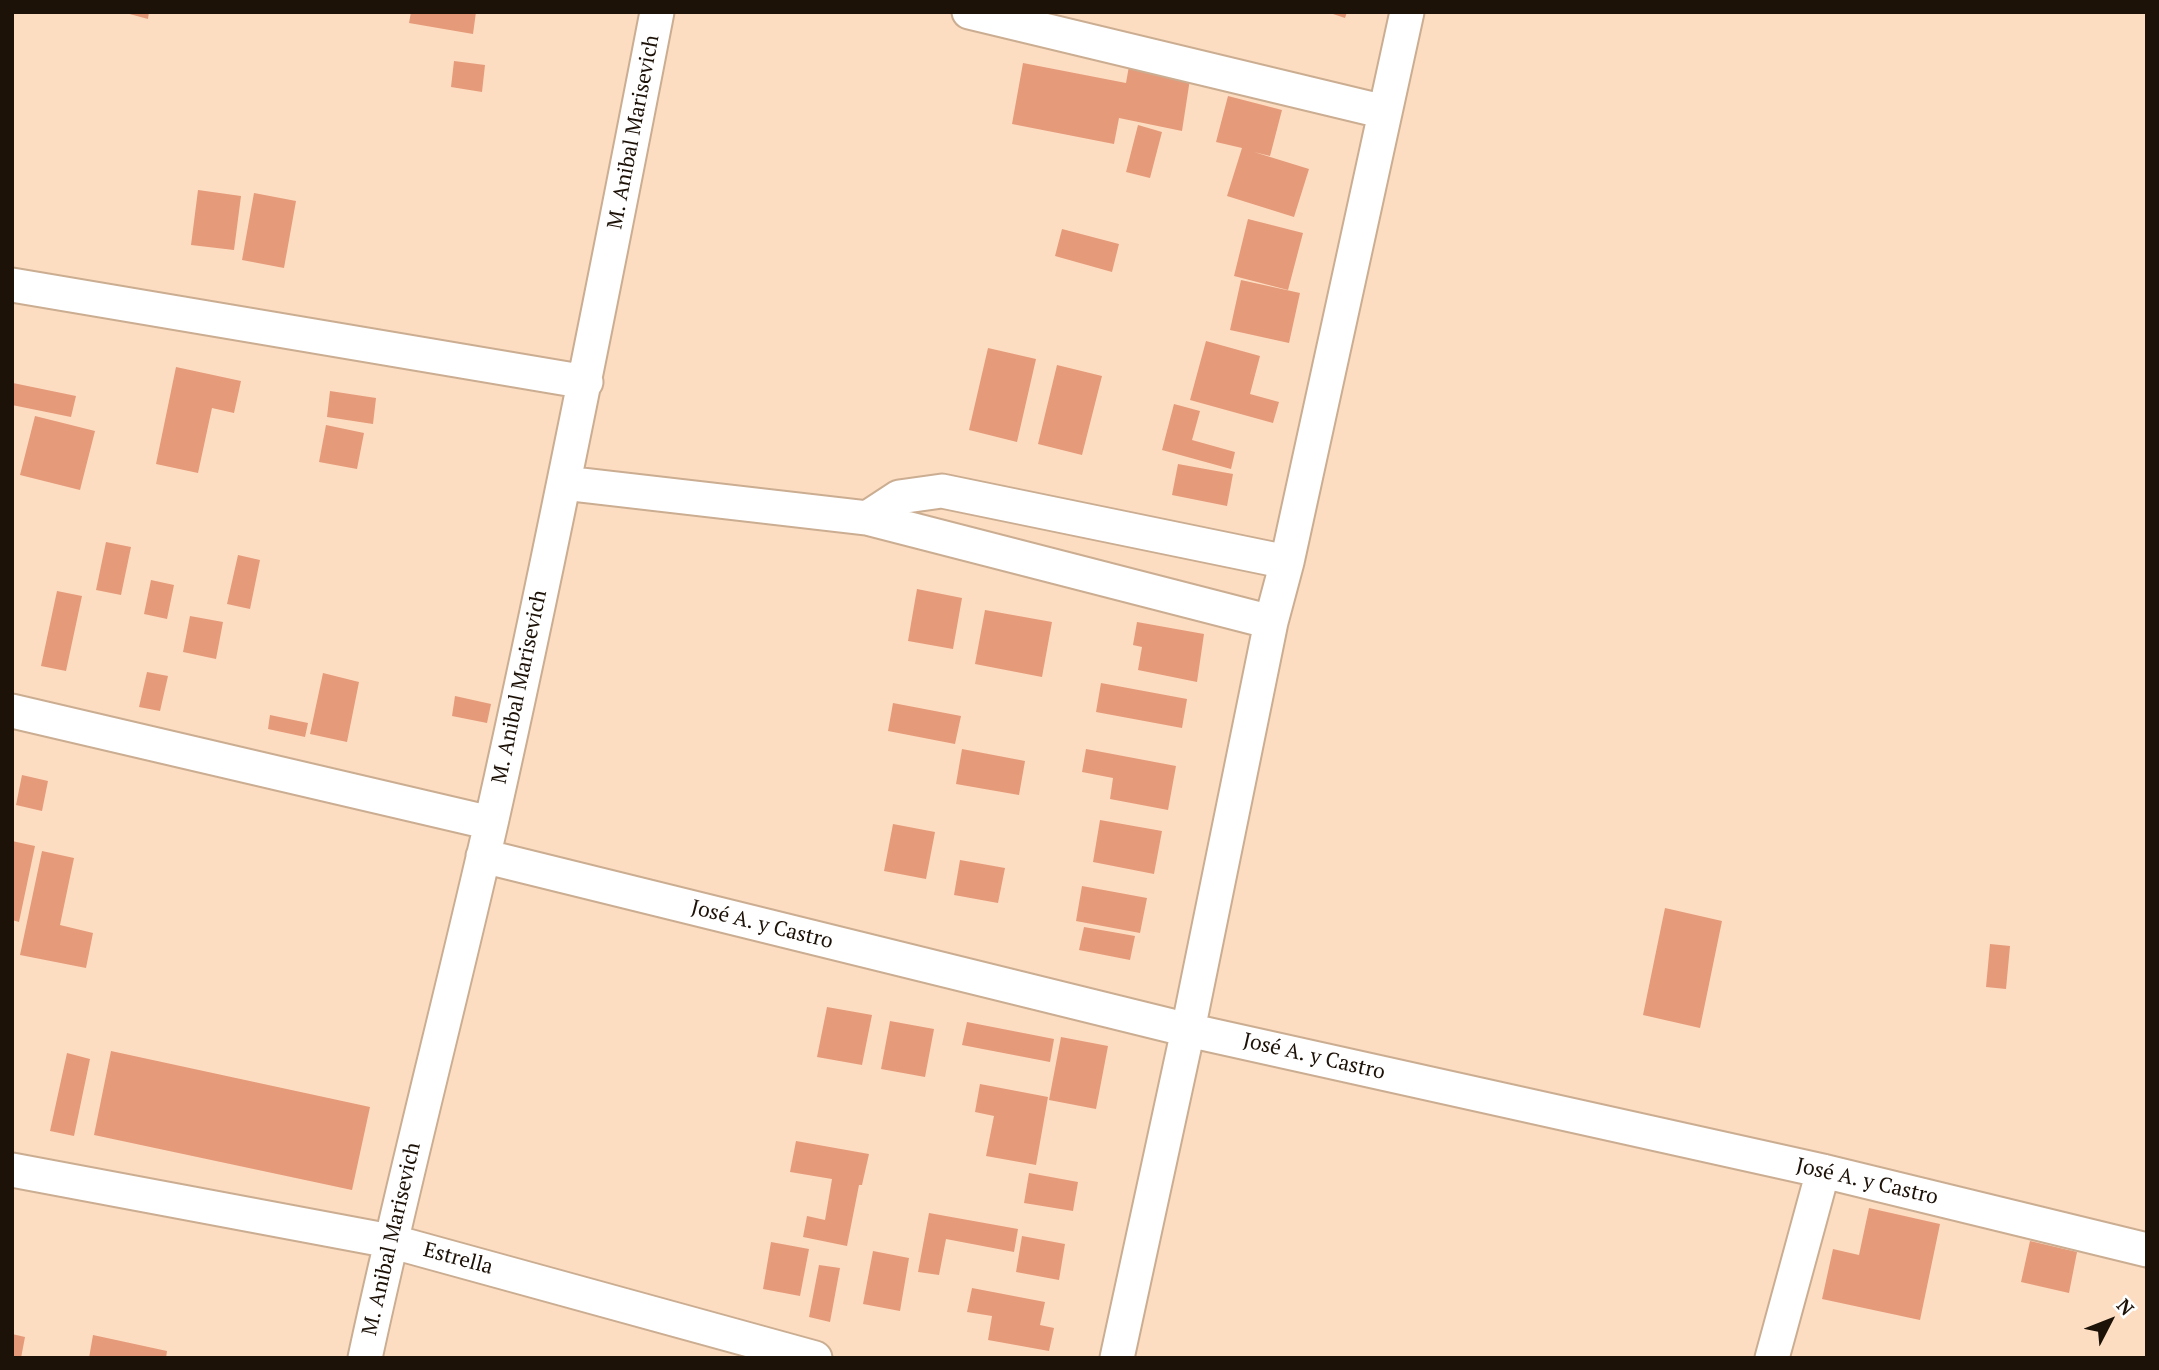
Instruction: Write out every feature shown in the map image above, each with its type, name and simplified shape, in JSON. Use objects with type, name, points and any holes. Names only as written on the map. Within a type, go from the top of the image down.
[{"type":"street","name":"M. Anibal Marisevich","points":[[365,1358],[390,1241],[491,823],[586,382],[657,12]]},
{"type":"street","points":[[969,12],[1385,112]]},
{"type":"street","points":[[1117,1358],[1188,1030],[1271,622],[1287,562],[1407,12]]},
{"type":"street","points":[[12,285],[586,382]]},
{"type":"street","points":[[564,483],[867,518],[1271,622]]},
{"type":"street","points":[[867,518],[899,497],[942,491],[1287,562]]},
{"type":"street","points":[[12,711],[491,823]]},
{"type":"street","name":"José A. y Castro","points":[[482,856],[1188,1030],[1823,1171],[2147,1250]]},
{"type":"street","name":"Estrella","points":[[12,1170],[390,1241],[815,1358]]},
{"type":"street","points":[[1772,1358],[1823,1171]]},
{"type":"building","points":[[122,12],[149,12],[148,19]]},
{"type":"building","points":[[411,12],[476,12],[473,34],[409,23]]},
{"type":"building","points":[[1327,12],[1347,12],[1345,18]]},
{"type":"building","points":[[454,61],[485,65],[482,92],[451,87]]},
{"type":"building","points":[[1023,63],[1126,83],[1129,66],[1190,79],[1182,131],[1119,118],[1114,144],[1012,124]]},
{"type":"building","points":[[1228,96],[1282,110],[1270,156],[1254,152],[1309,169],[1294,217],[1227,196],[1242,148],[1216,142]]},
{"type":"building","points":[[1138,125],[1162,132],[1150,178],[1126,172]]},
{"type":"building","points":[[198,190],[241,196],[234,250],[191,245]]},
{"type":"building","points":[[254,193],[296,201],[284,268],[242,260]]},
{"type":"building","points":[[1248,219],[1303,233],[1288,290],[1234,276]]},
{"type":"building","points":[[1062,229],[1119,244],[1112,272],[1055,256]]},
{"type":"building","points":[[1241,280],[1300,293],[1289,343],[1230,330]]},
{"type":"building","points":[[1206,341],[1260,356],[1250,394],[1279,402],[1273,423],[1190,400]]},
{"type":"building","points":[[988,348],[1036,359],[1017,442],[969,430]]},
{"type":"building","points":[[1057,365],[1102,376],[1082,455],[1038,444]]},
{"type":"building","points":[[176,367],[241,381],[234,413],[212,408],[198,473],[156,464]]},
{"type":"building","points":[[13,383],[76,396],[71,417],[12,405]]},
{"type":"building","points":[[330,391],[376,398],[373,424],[327,417]]},
{"type":"building","points":[[1174,404],[1200,411],[1192,440],[1235,452],[1231,469],[1162,450]]},
{"type":"building","points":[[35,416],[95,431],[80,490],[20,475]]},
{"type":"building","points":[[326,425],[364,433],[357,469],[319,462]]},
{"type":"building","points":[[1178,464],[1233,474],[1227,506],[1172,495]]},
{"type":"building","points":[[106,542],[131,547],[121,595],[96,590]]},
{"type":"building","points":[[238,555],[260,560],[250,609],[227,604]]},
{"type":"building","points":[[151,580],[174,585],[167,619],[144,614]]},
{"type":"building","points":[[917,589],[962,598],[953,649],[908,641]]},
{"type":"building","points":[[57,591],[82,596],[66,671],[41,666]]},
{"type":"building","points":[[985,610],[1052,622],[1042,677],[975,664]]},
{"type":"building","points":[[190,616],[223,622],[216,659],[183,652]]},
{"type":"building","points":[[1137,622],[1204,634],[1197,682],[1138,670],[1142,647],[1133,645]]},
{"type":"building","points":[[147,672],[168,676],[160,711],[139,707]]},
{"type":"building","points":[[323,673],[359,682],[347,742],[310,734]]},
{"type":"building","points":[[1101,683],[1187,699],[1182,728],[1096,712]]},
{"type":"building","points":[[455,696],[491,704],[487,723],[452,716]]},
{"type":"building","points":[[893,703],[961,716],[955,744],[888,731]]},
{"type":"building","points":[[270,715],[308,723],[305,737],[268,729]]},
{"type":"building","points":[[962,749],[1025,761],[1019,795],[956,784]]},
{"type":"building","points":[[1086,749],[1176,766],[1168,810],[1110,799],[1113,778],[1082,772]]},
{"type":"building","points":[[22,775],[48,781],[42,811],[16,805]]},
{"type":"building","points":[[1100,820],[1162,831],[1154,874],[1093,862]]},
{"type":"building","points":[[893,824],[935,832],[926,879],[884,871]]},
{"type":"building","points":[[12,841],[35,846],[19,922],[12,920]]},
{"type":"building","points":[[42,851],[74,858],[60,925],[93,933],[86,968],[20,955]]},
{"type":"building","points":[[960,860],[1005,868],[998,903],[954,895]]},
{"type":"building","points":[[1082,886],[1147,898],[1140,933],[1076,921]]},
{"type":"building","points":[[1665,908],[1722,921],[1700,1028],[1643,1015]]},
{"type":"building","points":[[1084,927],[1135,936],[1130,960],[1079,950]]},
{"type":"building","points":[[1990,944],[2010,946],[2006,989],[1986,987]]},
{"type":"building","points":[[827,1007],[872,1015],[862,1065],[817,1057]]},
{"type":"building","points":[[890,1021],[934,1029],[925,1077],[881,1069]]},
{"type":"building","points":[[967,1022],[1054,1039],[1050,1062],[962,1045]]},
{"type":"building","points":[[1061,1037],[1108,1046],[1096,1109],[1049,1100]]},
{"type":"building","points":[[111,1051],[370,1107],[352,1190],[94,1135]]},
{"type":"building","points":[[67,1053],[90,1059],[74,1136],[50,1131]]},
{"type":"building","points":[[980,1084],[1048,1097],[1036,1165],[986,1156],[994,1116],[975,1112]]},
{"type":"building","points":[[796,1141],[869,1154],[862,1185],[859,1185],[847,1246],[803,1237],[807,1216],[825,1220],[832,1179],[790,1172]]},
{"type":"building","points":[[1029,1173],[1078,1182],[1073,1211],[1024,1203]]},
{"type":"building","points":[[1869,1208],[1940,1224],[1920,1320],[1822,1299],[1833,1249],[1859,1255]]},
{"type":"building","points":[[929,1213],[1018,1229],[1014,1252],[946,1239],[939,1275],[918,1272]]},
{"type":"building","points":[[1022,1236],[1065,1244],[1059,1280],[1016,1272]]},
{"type":"building","points":[[2030,1241],[2077,1252],[2069,1293],[2021,1282]]},
{"type":"building","points":[[771,1242],[809,1249],[800,1296],[763,1289]]},
{"type":"building","points":[[873,1251],[909,1258],[900,1311],[863,1304]]},
{"type":"building","points":[[819,1265],[840,1268],[830,1322],[809,1317]]},
{"type":"building","points":[[972,1288],[1045,1302],[1040,1325],[1054,1328],[1049,1351],[988,1340],[992,1316],[967,1312]]},
{"type":"building","points":[[12,1334],[25,1337],[21,1358],[12,1358]]},
{"type":"building","points":[[93,1335],[167,1351],[166,1358],[89,1358]]}]
